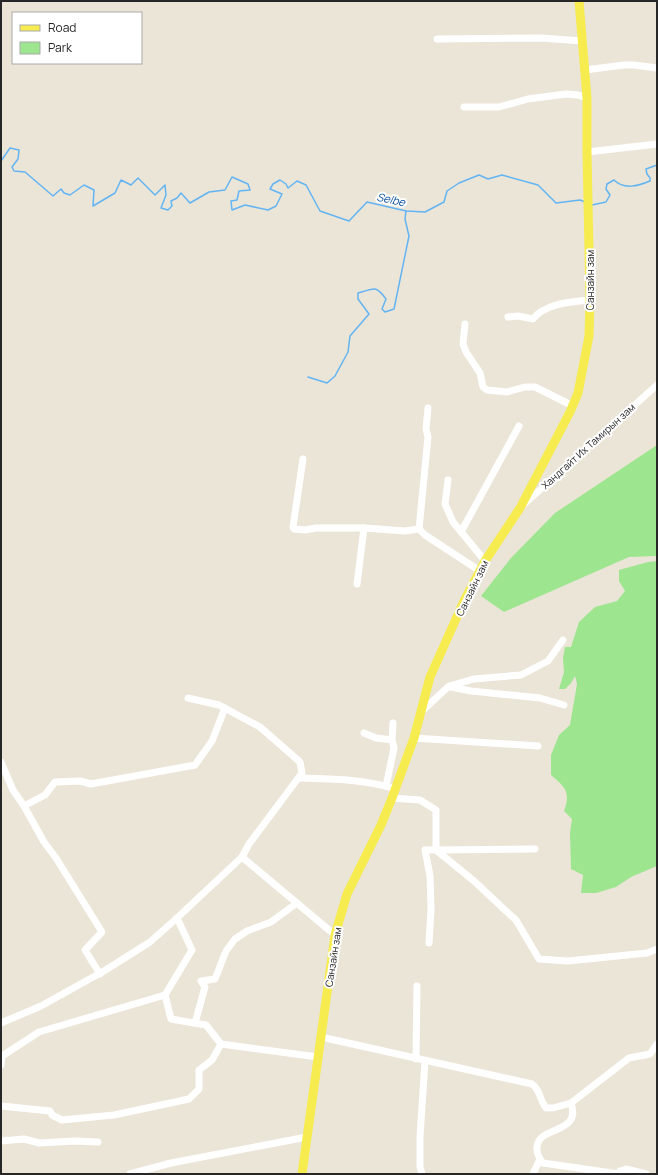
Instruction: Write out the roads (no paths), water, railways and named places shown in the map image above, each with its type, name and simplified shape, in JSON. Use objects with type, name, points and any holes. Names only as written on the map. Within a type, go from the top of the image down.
[{"type":"main road","name":"Санзайн зам","points":[[302,1174],[335,935],[347,894],[381,825],[393,794],[414,738],[430,677],[484,560],[520,508],[573,406],[578,393],[589,336],[590,300],[587,98],[579,1]]},
{"type":"street","points":[[436,39],[541,38],[583,41]]},
{"type":"street","points":[[585,70],[624,65],[657,68]]},
{"type":"street","points":[[464,107],[500,106],[528,99],[566,94],[578,95],[587,98]]},
{"type":"street","points":[[587,152],[657,144]]},
{"type":"street","points":[[508,317],[518,316],[533,319],[537,314],[545,309],[567,303],[590,300]]},
{"type":"street","points":[[465,324],[463,344],[466,352],[480,373],[482,386],[484,388],[507,392],[525,387],[535,387],[573,406]]},
{"type":"street","name":"Хандгайт Их Тамирын зам","points":[[520,508],[657,385]]},
{"type":"street","points":[[419,529],[428,436],[426,429],[428,408]]},
{"type":"street","points":[[461,532],[519,426]]},
{"type":"street","points":[[303,459],[292,527],[294,529],[364,528],[405,531],[419,529]]},
{"type":"street","points":[[448,480],[446,504],[453,522],[484,560]]},
{"type":"street","points":[[357,584],[364,528]]},
{"type":"street","points":[[419,529],[425,535],[480,571]]},
{"type":"street","points":[[421,712],[449,686],[474,679],[521,676],[548,661],[563,640]]},
{"type":"street","points":[[449,686],[471,691],[540,698],[564,705]]},
{"type":"street","points":[[1,1023],[41,1006],[100,974],[150,942],[242,857],[249,844],[302,773],[300,762],[296,757],[260,727],[219,705],[188,698]]},
{"type":"street","points":[[24,806],[45,795],[55,782],[80,780],[91,784],[195,765],[212,741],[225,708]]},
{"type":"street","points":[[386,786],[394,748],[392,740],[393,723]]},
{"type":"street","points":[[364,733],[376,738],[392,740]]},
{"type":"street","points":[[414,738],[538,746]]},
{"type":"street","points":[[1,762],[13,790],[24,806],[44,842],[56,858],[102,932],[85,950],[100,974]]},
{"type":"street","points":[[299,778],[344,780],[386,786],[393,794],[420,800],[436,810],[436,850]]},
{"type":"street","points":[[429,943],[431,909],[430,876],[425,850],[535,849]]},
{"type":"street","points":[[436,850],[474,881],[516,920],[539,959],[568,961],[647,953],[657,949]]},
{"type":"street","points":[[242,857],[335,935]]},
{"type":"street","points":[[195,1023],[205,987],[201,981],[215,979],[221,961],[230,945],[247,931],[271,922],[297,903]]},
{"type":"street","points":[[1,1065],[2,1056],[39,1032],[165,995],[192,950],[177,918]]},
{"type":"street","points":[[416,1059],[417,986]]},
{"type":"street","points":[[165,995],[171,1019],[206,1025],[221,1044],[318,1057]]},
{"type":"street","points":[[321,1037],[532,1084],[538,1089],[542,1102],[546,1108],[553,1108],[570,1103],[629,1058],[650,1054],[657,1044]]},
{"type":"street","points":[[1,1106],[50,1111],[52,1115],[62,1120],[114,1115],[189,1099],[199,1089],[199,1070],[212,1060],[221,1044]]},
{"type":"street","points":[[422,1174],[420,1167],[420,1136],[426,1061]]},
{"type":"street","points":[[570,1103],[573,1110],[572,1117],[567,1125],[559,1130],[543,1136],[538,1142],[536,1150],[540,1159],[544,1163],[619,1174],[620,1171],[626,1169],[646,1174]]},
{"type":"street","points":[[130,1174],[171,1163],[307,1137]]},
{"type":"street","points":[[1,1141],[24,1139],[39,1143],[75,1141],[98,1142]]},
{"type":"street","points":[[532,1174],[540,1159]]},
{"type":"waterway","name":"Selbe","points":[[1,161],[10,148],[19,150],[18,159],[12,167],[14,171],[25,172],[53,196],[61,189],[64,193],[70,195],[84,185],[94,190],[93,206],[115,193],[121,180],[131,185],[138,178],[155,195],[165,185],[166,195],[161,208],[168,210],[172,206],[171,201],[177,198],[181,193],[190,203],[209,192],[225,190],[232,177],[248,184],[250,190],[239,191],[237,200],[231,201],[232,210],[245,205],[268,210],[276,206],[282,194],[270,189],[273,184],[280,180],[286,184],[288,188],[297,181],[306,185],[320,211],[349,221],[367,202],[406,211],[425,212],[444,202],[447,191],[459,183],[479,175],[488,179],[502,175],[538,185],[556,203],[580,200],[585,202]]},
{"type":"waterway","name":"Selbe","points":[[592,205],[606,202],[610,195],[606,189],[607,184],[614,180],[627,186],[636,186],[645,183],[650,181],[646,169],[657,165]]},
{"type":"waterway","points":[[308,377],[327,383],[335,376],[348,352],[350,336],[369,314],[358,299],[358,293],[371,289],[377,289],[386,299],[382,309],[385,312],[394,309],[409,236],[405,219],[406,211]]}]
